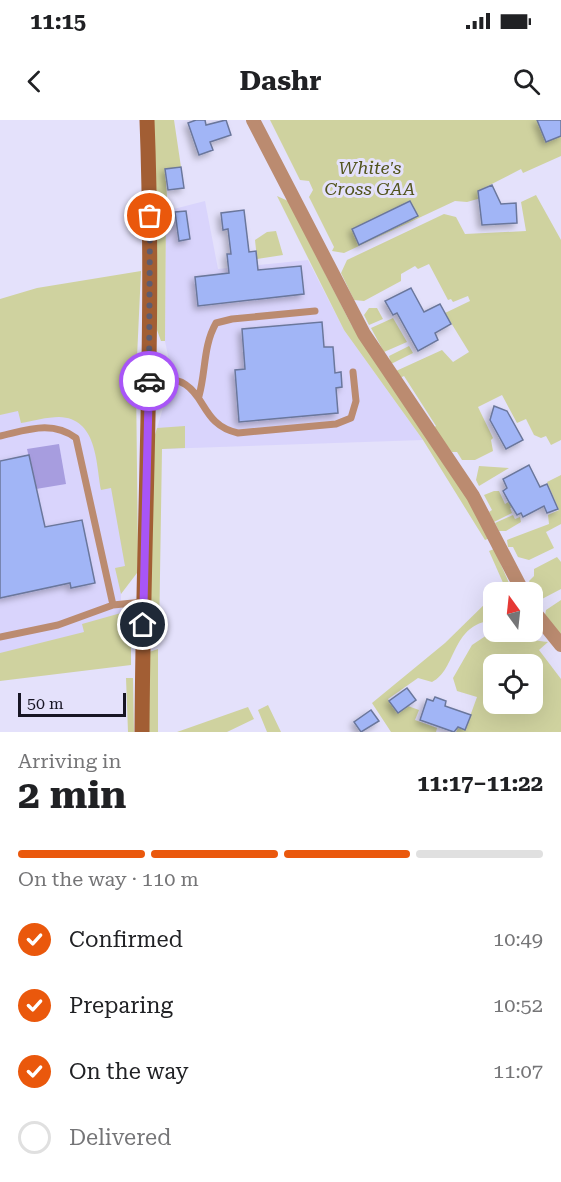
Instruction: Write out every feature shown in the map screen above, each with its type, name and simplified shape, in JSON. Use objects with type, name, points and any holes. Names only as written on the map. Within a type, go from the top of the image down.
[{"type":"main road","points":[[142,732],[151,252],[147,120]]},
{"type":"street","points":[[253,120],[364,334],[473,496],[518,582]]},
{"type":"street","points":[[543,623],[561,645]]},
{"type":"lane","points":[[199,396],[204,378],[207,338],[216,323],[232,319],[315,311]]},
{"type":"lane","points":[[149,379],[170,378],[184,382],[199,396],[210,416],[222,429],[238,432],[336,424],[351,418],[356,402],[353,372]]},
{"type":"lane","points":[[0,436],[51,426],[65,430],[76,438],[113,605]]},
{"type":"lane","points":[[0,637],[58,625],[113,605],[143,602]]},
{"type":"shaded area","points":[[205,201],[218,269],[308,260],[344,330],[423,440],[162,449],[152,445],[169,388],[171,370],[165,341],[166,211]]},
{"type":"shaded area","points":[[136,379],[129,562],[121,594],[121,613],[0,681],[0,395]]},
{"type":"shaded area","points":[[59,444],[66,484],[36,489],[27,449]]},
{"type":"green space","points":[[153,120],[174,120],[181,167],[165,169],[168,210],[166,211],[165,341],[161,341],[157,330]]},
{"type":"green space","name":"White's Cross GAA","points":[[270,120],[561,120],[561,156],[523,173],[521,169],[478,191],[481,198],[467,202],[455,201],[344,253],[332,251],[334,247],[309,197],[313,190],[309,181],[300,180]]},
{"type":"green space","points":[[536,195],[561,240],[561,440],[551,445],[546,436],[541,438],[534,435],[526,419],[517,423],[502,395],[478,407],[493,438],[491,440],[493,451],[475,460],[462,460],[457,452],[452,452],[433,428],[436,426],[404,376],[400,378],[396,371],[442,350],[453,362],[469,352],[445,313],[470,301],[468,296],[453,302],[451,299],[448,300],[429,264],[418,269],[415,266],[401,274],[401,281],[364,301],[354,300],[341,273],[347,260],[444,214],[456,217],[465,234],[526,231],[521,202]]},
{"type":"green space","points":[[277,196],[288,201],[352,326],[456,477],[490,538],[485,540],[423,440],[344,330]]},
{"type":"green space","points":[[276,231],[283,255],[257,259],[255,240],[267,232]]},
{"type":"green space","points":[[141,271],[136,379],[138,560],[137,573],[121,594],[115,568],[125,566],[111,488],[101,490],[96,455],[88,433],[72,419],[54,417],[21,423],[18,411],[0,415],[0,299],[37,288]]},
{"type":"green space","points":[[369,308],[377,308],[383,319],[369,325],[364,315]]},
{"type":"green space","points":[[393,318],[407,342],[384,352],[371,328]]},
{"type":"green space","points":[[409,346],[413,353],[391,364],[389,356]]},
{"type":"green space","points":[[185,426],[185,448],[162,449],[159,638],[150,639],[152,445],[157,428]]},
{"type":"green space","points":[[479,466],[509,468],[479,486],[476,480]]},
{"type":"green space","points":[[561,475],[561,524],[546,532],[554,548],[529,560],[518,557],[513,547],[508,547],[507,540],[549,524],[548,515],[559,510],[547,482]]},
{"type":"green space","points":[[499,491],[505,504],[512,500],[515,506],[510,508],[512,513],[494,522],[489,512],[492,510],[484,495]]},
{"type":"green space","points":[[513,515],[515,519],[520,517],[521,522],[506,531],[499,531],[495,523]]},
{"type":"green space","points":[[494,549],[509,582],[503,582],[489,551]]},
{"type":"green space","points":[[557,557],[561,562],[561,589],[543,598],[543,582],[529,581],[534,576],[534,569]]},
{"type":"green space","points":[[561,600],[561,638],[545,615],[546,610]]},
{"type":"green space","points":[[483,606],[483,623],[469,630],[461,639],[440,676],[432,682],[418,678],[388,699],[398,713],[408,706],[419,710],[415,720],[437,728],[436,732],[391,732],[372,703],[445,643]]},
{"type":"green space","points":[[121,613],[131,630],[131,665],[0,681],[0,653],[84,632],[82,624]]},
{"type":"green space","points":[[483,638],[483,642],[548,642],[539,650],[542,654],[483,654],[483,714],[543,714],[543,655],[561,679],[561,732],[456,732],[458,727],[465,730],[477,697],[457,691],[453,678],[472,645]]},
{"type":"green space","points":[[158,649],[158,732],[148,732],[149,652]]},
{"type":"green space","points":[[126,678],[133,678],[134,732],[128,732]]},
{"type":"green space","points":[[268,705],[281,732],[267,732],[258,710]]},
{"type":"green space","points":[[248,707],[254,719],[227,732],[177,732]]},
{"type":"building","points":[[205,120],[206,125],[226,120],[231,135],[210,142],[213,150],[199,155],[188,123]]},
{"type":"building","points":[[537,120],[561,120],[561,136],[546,142]]},
{"type":"building","points":[[181,167],[184,188],[168,190],[165,169]]},
{"type":"building","points":[[492,185],[501,204],[516,203],[517,223],[482,225],[478,191]]},
{"type":"building","points":[[410,201],[418,216],[359,245],[352,229]]},
{"type":"building","points":[[244,210],[249,252],[256,251],[258,270],[301,266],[304,294],[198,306],[195,277],[229,273],[227,254],[231,254],[228,229],[223,230],[221,213]]},
{"type":"building","points":[[186,211],[190,239],[179,241],[175,212]]},
{"type":"building","points":[[411,288],[424,312],[440,304],[451,324],[435,333],[438,340],[418,351],[397,313],[393,315],[385,301]]},
{"type":"building","points":[[322,322],[324,347],[333,347],[335,373],[341,372],[342,387],[336,388],[338,413],[239,422],[235,370],[245,369],[242,329]]},
{"type":"building","points":[[494,406],[507,411],[523,440],[506,449],[490,420]]},
{"type":"building","points":[[29,455],[45,527],[82,520],[95,583],[71,588],[70,583],[0,598],[0,461]]},
{"type":"building","points":[[529,465],[540,487],[547,484],[558,509],[547,513],[544,506],[523,517],[521,513],[517,515],[503,491],[507,488],[503,479]]},
{"type":"building","points":[[407,688],[416,700],[398,713],[389,701]]},
{"type":"building","points":[[435,697],[446,701],[445,706],[471,715],[465,730],[458,727],[454,732],[420,720],[427,699],[433,701]]},
{"type":"building","points":[[371,710],[379,721],[361,732],[354,722]]},
{"type":"way so far","points":[[149,381],[150,216]]},
{"type":"route","points":[[143,625],[144,488],[149,381]]}]
